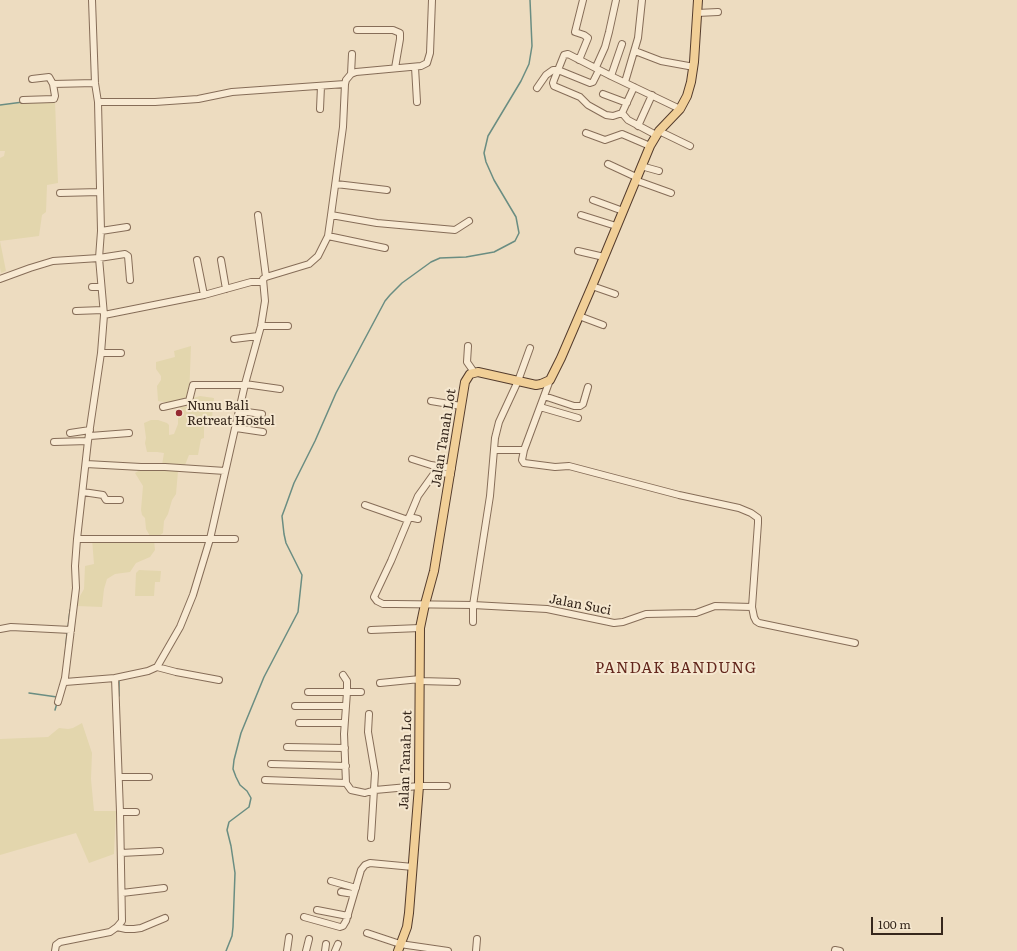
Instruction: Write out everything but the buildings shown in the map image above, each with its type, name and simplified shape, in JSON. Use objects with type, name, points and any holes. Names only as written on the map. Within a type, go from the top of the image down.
[{"type":"main road","points":[[474,372],[541,384],[550,380],[592,286],[650,146],[658,133],[680,109],[687,96],[692,82],[694,67],[698,0]]},
{"type":"main road","name":"Jalan Tanah Lot","points":[[399,948],[408,923],[419,786],[420,628],[434,571],[466,379],[468,375],[474,372]]},
{"type":"street","points":[[58,702],[65,681],[76,588],[75,566],[77,539],[104,312],[99,258],[101,231],[98,102],[95,83],[92,0]]},
{"type":"street","points":[[351,74],[415,67],[427,63],[429,57],[432,0]]},
{"type":"street","points":[[579,60],[588,38],[575,32],[583,0]]},
{"type":"street","points":[[537,88],[552,70],[558,70],[590,83],[593,82],[610,32],[616,0]]},
{"type":"street","points":[[625,82],[638,38],[642,0]]},
{"type":"street","points":[[697,13],[718,12]]},
{"type":"street","points":[[356,30],[393,30],[400,33],[395,68]]},
{"type":"street","points":[[610,76],[622,44]]},
{"type":"street","points":[[635,51],[661,61],[694,67]]},
{"type":"street","points":[[76,311],[104,312],[204,295],[264,279],[309,264],[318,256],[328,236],[343,127],[345,84],[351,74],[352,54]]},
{"type":"street","points":[[634,86],[622,113],[613,116],[606,115],[588,106],[580,97],[554,86],[553,83],[564,55],[567,54],[597,68],[610,76],[634,86],[680,109]]},
{"type":"street","points":[[415,67],[417,102]]},
{"type":"street","points":[[23,100],[54,99],[55,96],[49,77],[32,79]]},
{"type":"street","points":[[52,84],[95,83]]},
{"type":"street","points":[[98,102],[155,102],[198,98],[232,92],[345,84]]},
{"type":"street","points":[[320,109],[321,86]]},
{"type":"street","points":[[603,94],[627,103]]},
{"type":"street","points":[[638,126],[652,95]]},
{"type":"street","points":[[622,113],[628,120],[638,126],[690,146]]},
{"type":"street","points":[[586,133],[605,140],[622,134],[650,146]]},
{"type":"street","points":[[608,164],[671,193]]},
{"type":"street","points":[[641,166],[659,171]]},
{"type":"street","points":[[336,184],[388,190]]},
{"type":"street","points":[[60,193],[100,192]]},
{"type":"street","points":[[593,200],[623,211]]},
{"type":"street","points":[[65,681],[118,677],[148,671],[157,667],[180,627],[193,595],[236,428],[245,384],[261,326],[265,294],[258,215]]},
{"type":"street","points":[[331,215],[377,223],[455,230],[469,221]]},
{"type":"street","points":[[581,215],[616,226]]},
{"type":"street","points":[[101,231],[127,227]]},
{"type":"street","points":[[328,236],[385,248]]},
{"type":"street","points":[[578,251],[604,257]]},
{"type":"street","points":[[0,278],[53,261],[127,255],[130,280]]},
{"type":"street","points":[[198,260],[204,295]]},
{"type":"street","points":[[221,260],[226,289]]},
{"type":"street","points":[[592,286],[615,294]]},
{"type":"street","points":[[92,287],[101,288]]},
{"type":"street","points":[[579,316],[603,325]]},
{"type":"street","points":[[261,326],[288,326]]},
{"type":"street","points":[[234,340],[258,336]]},
{"type":"street","points":[[468,346],[467,362],[474,372]]},
{"type":"street","points":[[473,622],[473,605],[490,496],[495,438],[499,422],[518,381],[530,348]]},
{"type":"street","points":[[100,353],[121,353]]},
{"type":"street","points":[[550,380],[524,450],[522,460],[524,463],[555,467],[569,466],[679,495],[739,508],[755,516],[758,518],[758,523],[752,607],[754,617],[759,623],[855,643]]},
{"type":"street","points":[[163,407],[189,401],[193,385],[245,384],[280,389]]},
{"type":"street","points":[[544,396],[574,406],[580,406],[583,404],[588,387]]},
{"type":"street","points":[[432,401],[461,406]]},
{"type":"street","points":[[540,407],[578,418]]},
{"type":"street","points":[[239,411],[262,414]]},
{"type":"street","points":[[236,428],[263,432]]},
{"type":"street","points":[[70,433],[90,436]]},
{"type":"street","points":[[54,442],[90,436],[129,433]]},
{"type":"street","points":[[494,450],[524,450]]},
{"type":"street","points":[[412,459],[451,471]]},
{"type":"street","points":[[86,464],[141,468],[165,467],[225,471]]},
{"type":"street","points":[[408,518],[418,496],[433,475],[451,471]]},
{"type":"street","points":[[83,492],[103,495],[106,500],[120,500]]},
{"type":"street","points":[[365,505],[408,518],[418,519]]},
{"type":"street","name":"Jalan Suci","points":[[408,518],[374,597],[382,604],[473,605],[547,609],[614,623],[624,622],[646,614],[696,613],[715,606],[752,607]]},
{"type":"street","points":[[77,539],[235,539]]},
{"type":"street","points":[[0,629],[11,627],[71,630]]},
{"type":"street","points":[[371,630],[420,628]]},
{"type":"street","points":[[157,667],[219,680]]},
{"type":"street","points":[[343,675],[348,682],[344,723],[346,782],[353,791],[365,793],[375,790],[419,786],[447,786]]},
{"type":"street","points":[[55,951],[56,945],[63,941],[110,932],[117,927],[122,918],[118,677]]},
{"type":"street","points":[[380,683],[420,680],[457,682]]},
{"type":"street","points":[[308,692],[361,692]]},
{"type":"street","points":[[295,706],[346,706]]},
{"type":"street","points":[[369,714],[368,732],[375,773],[371,838]]},
{"type":"street","points":[[299,723],[344,723]]},
{"type":"street","points":[[287,747],[345,748]]},
{"type":"street","points":[[271,764],[346,766]]},
{"type":"street","points":[[119,777],[149,777]]},
{"type":"street","points":[[265,780],[346,782]]},
{"type":"street","points":[[120,812],[136,812]]},
{"type":"street","points":[[121,852],[160,851]]},
{"type":"street","points":[[304,917],[340,927],[343,926],[348,916],[361,870],[367,864],[413,867]]},
{"type":"street","points":[[331,881],[356,888]]},
{"type":"street","points":[[122,893],[164,888]]},
{"type":"street","points":[[340,892],[354,894]]},
{"type":"street","points":[[317,910],[348,916]]},
{"type":"street","points":[[117,927],[126,929],[141,928],[165,918]]},
{"type":"street","points":[[367,933],[399,948],[448,951]]},
{"type":"street","points":[[287,951],[289,937]]},
{"type":"street","points":[[306,951],[309,939]]},
{"type":"street","points":[[476,951],[477,939]]},
{"type":"street","points":[[325,951],[326,944]]},
{"type":"street","points":[[335,951],[338,944]]},
{"type":"shaded area","points":[[28,98],[55,101],[58,183],[47,185],[46,212],[42,215],[39,236],[0,241],[0,158],[4,156],[5,151],[0,151],[0,105],[18,103]]},
{"type":"shaded area","points":[[0,241],[6,271],[1,273],[0,268]]},
{"type":"shaded area","points":[[191,346],[189,398],[187,400],[170,403],[158,401],[157,386],[161,380],[161,376],[156,369],[156,362],[175,357],[174,351]]},
{"type":"shaded area","points":[[200,396],[214,398],[212,417],[208,425],[204,427],[204,438],[201,439],[198,455],[189,455],[185,465],[178,471],[176,494],[172,500],[168,514],[164,521],[163,533],[159,536],[150,536],[146,529],[145,518],[142,515],[141,510],[143,486],[135,473],[143,468],[162,465],[164,453],[147,452],[144,423],[151,420],[158,420],[167,423],[169,425],[169,435],[174,434],[178,424],[180,407],[188,406],[193,398]]},
{"type":"shaded area","points":[[92,539],[154,540],[155,550],[150,557],[136,563],[130,572],[115,574],[107,579],[102,607],[77,606],[84,589],[85,566],[94,564]]},
{"type":"shaded area","points":[[139,570],[161,571],[160,582],[155,582],[154,596],[135,596],[136,573]]},
{"type":"shaded area","points":[[82,723],[92,753],[91,779],[94,811],[116,811],[114,854],[89,863],[76,833],[0,855],[0,739],[48,737],[59,728],[73,728]]},
{"type":"waterway","points":[[226,951],[232,936],[235,873],[227,830],[229,822],[249,807],[251,798],[247,791],[240,785],[236,777],[233,769],[234,760],[241,733],[264,677],[298,612],[302,575],[286,543],[282,516],[294,483],[315,441],[336,393],[385,301],[390,295],[402,283],[431,262],[440,258],[466,257],[494,252],[515,241],[519,233],[516,217],[494,180],[486,162],[484,153],[488,136],[521,81],[529,64],[532,46],[530,0]]},
{"type":"waterway","points":[[0,105],[23,102]]},
{"type":"waterway","points":[[68,628],[70,610]]},
{"type":"waterway","points":[[65,658],[67,632]]},
{"type":"waterway","points":[[119,678],[119,696]]},
{"type":"waterway","points":[[29,693],[57,697]]},
{"type":"waterway","points":[[55,710],[57,703]]},
{"type":"place","name":"Nunu Bali Retreat Hostel","points":[[179,413]]},
{"type":"district","name":"PANDAK BANDUNG","points":[[676,669]]}]
